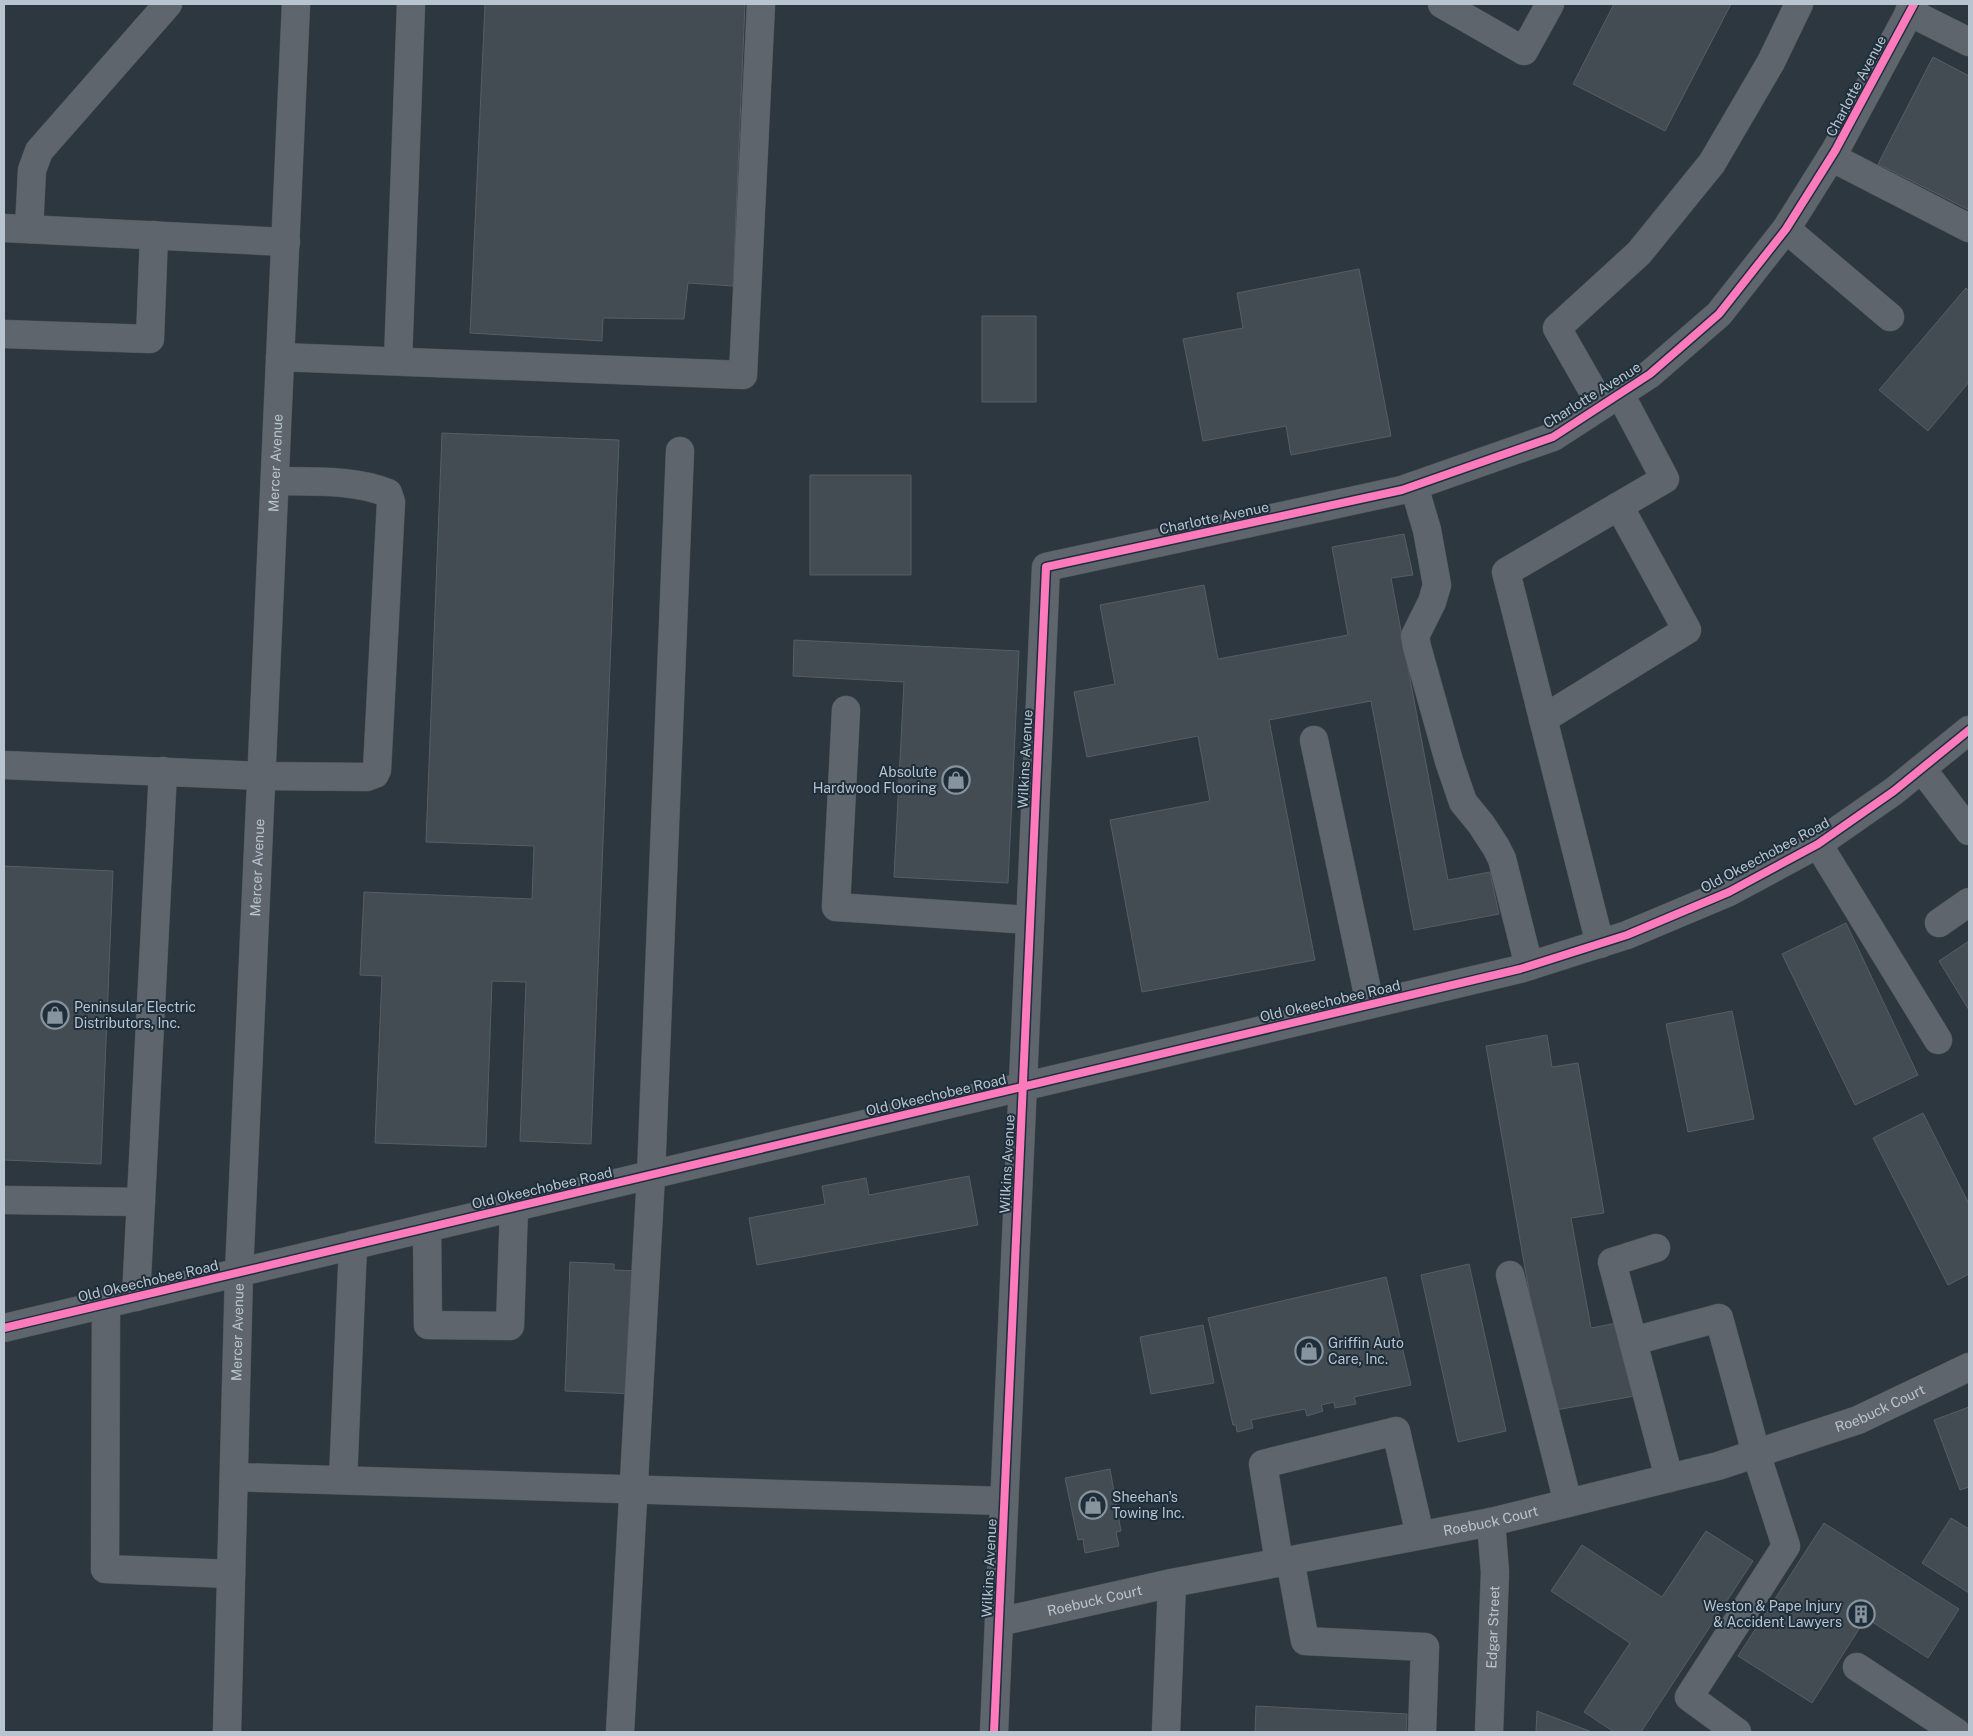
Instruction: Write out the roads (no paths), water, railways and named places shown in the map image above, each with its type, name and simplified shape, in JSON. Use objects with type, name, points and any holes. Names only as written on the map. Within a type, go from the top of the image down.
[{"type":"street","points":[[168,4],[39,151],[16,228],[286,242]]},
{"type":"street","name":"Mercer Avenue","points":[[227,1732],[239,1273],[296,4]]},
{"type":"street","points":[[398,362],[411,4]]},
{"type":"street","points":[[280,357],[743,375],[761,4]]},
{"type":"street","points":[[1442,4],[1524,51],[1550,4]]},
{"type":"street","points":[[1600,944],[1506,572],[1665,479],[1611,399],[1557,328],[1639,253],[1712,164],[1771,62],[1800,4]]},
{"type":"street","points":[[1911,8],[1969,42]]},
{"type":"street","name":"Charlotte Avenue","points":[[1046,567],[1414,486],[1553,436],[1650,374],[1719,314],[1786,229],[1831,157],[1911,8]]},
{"type":"street","points":[[1831,157],[1969,228]]},
{"type":"street","points":[[1786,229],[1890,317]]},
{"type":"street","points":[[4,334],[150,339],[154,235]]},
{"type":"street","points":[[620,1732],[651,1175],[680,451]]},
{"type":"street","points":[[4,765],[261,776],[367,777],[375,774],[377,770],[391,502],[388,493],[372,486],[355,484],[275,481]]},
{"type":"street","points":[[1414,486],[1427,530],[1436,585],[1432,602],[1415,636],[1417,647],[1448,761],[1463,802],[1481,824],[1502,858],[1529,966]]},
{"type":"street","points":[[1543,719],[1687,630],[1619,506]]},
{"type":"street","name":"Wilkins Avenue","points":[[994,1732],[1046,567]]},
{"type":"street","points":[[846,710],[836,907],[1030,920]]},
{"type":"street","name":"Old Okeechobee Road","points":[[4,1328],[1529,966],[1627,936],[1729,892],[1818,844],[1894,791],[1969,730]]},
{"type":"street","points":[[1314,740],[1370,1004]]},
{"type":"street","points":[[1922,769],[1969,831]]},
{"type":"street","points":[[136,1297],[163,771]]},
{"type":"street","points":[[1818,844],[1938,1040]]},
{"type":"street","points":[[1939,923],[1969,902]]},
{"type":"street","points":[[4,1200],[141,1202]]},
{"type":"street","points":[[427,1228],[428,1325],[510,1326],[514,1207]]},
{"type":"street","points":[[343,1480],[353,1246]]},
{"type":"street","points":[[1656,1248],[1612,1262],[1669,1478]]},
{"type":"street","points":[[1510,1274],[1568,1503]]},
{"type":"street","points":[[106,1304],[105,1569],[231,1574]]},
{"type":"street","points":[[1633,1340],[1719,1318],[1756,1453],[1786,1546],[1689,1697],[1737,1732]]},
{"type":"street","name":"Roebuck Court","points":[[999,1622],[1172,1583],[1491,1522],[1718,1466],[1858,1420],[1969,1367]]},
{"type":"street","points":[[1420,1536],[1396,1431],[1262,1464],[1305,1642],[1425,1647],[1422,1732]]},
{"type":"street","points":[[234,1477],[1004,1501]]},
{"type":"street","name":"Edgar Street","points":[[1489,1732],[1495,1572],[1491,1522]]},
{"type":"street","points":[[1166,1732],[1172,1583]]},
{"type":"street","points":[[1857,1667],[1956,1732]]},
{"type":"place","name":"Absolute Hardwood Flooring","points":[[956,780]]},
{"type":"place","name":"Peninsular Electric Distributors, Inc.","points":[[55,1015]]},
{"type":"place","name":"Griffin Auto Care, Inc.","points":[[1309,1351]]},
{"type":"place","name":"Sheehan's Towing Inc.","points":[[1093,1505]]},
{"type":"place","name":"Weston & Pape Injury & Accident Lawyers","points":[[1861,1614]]}]
